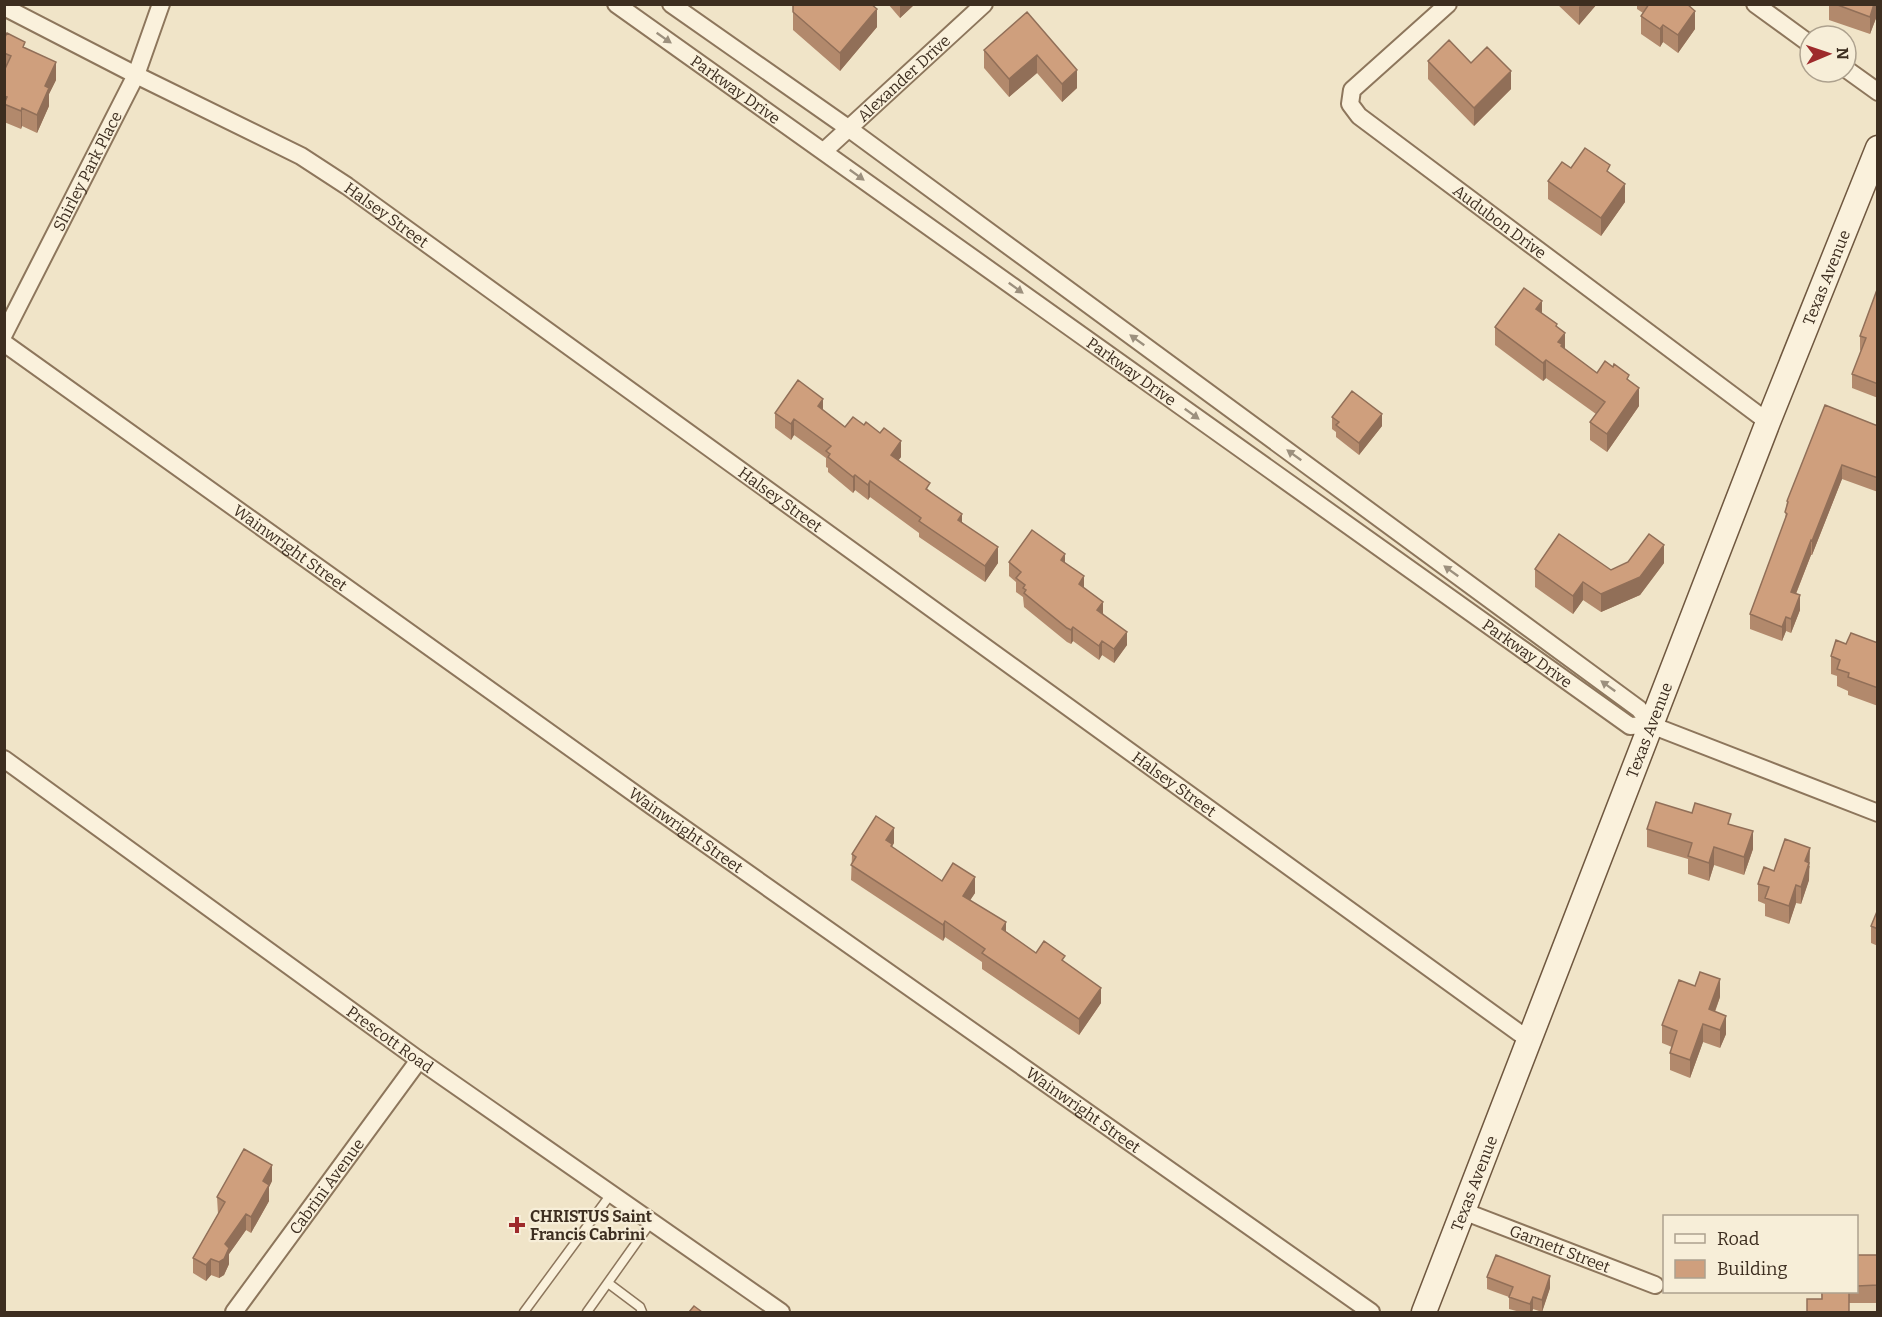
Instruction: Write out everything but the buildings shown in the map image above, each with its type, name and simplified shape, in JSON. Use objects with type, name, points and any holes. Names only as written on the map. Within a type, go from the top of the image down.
[{"type":"street","name":"Shirley Park Place","points":[[4,334],[136,75],[161,4]]},
{"type":"street","name":"Parkway Drive","points":[[616,4],[1630,726],[1651,725],[1878,813]]},
{"type":"street","name":"Parkway Drive","points":[[671,4],[848,128],[1639,709],[1651,725]]},
{"type":"street","name":"Alexander Drive","points":[[824,151],[984,4]]},
{"type":"street","name":"Audubon Drive","points":[[1448,4],[1352,90],[1350,104],[1359,116],[1768,422]]},
{"type":"street","points":[[1755,4],[1798,35]]},
{"type":"street","name":"Halsey Street","points":[[4,7],[301,156],[347,186],[1529,1040]]},
{"type":"street","points":[[1858,78],[1878,92]]},
{"type":"street","name":"Texas Avenue","points":[[1424,1312],[1768,422],[1878,148]]},
{"type":"street","name":"Wainwright Street","points":[[4,343],[652,806],[1371,1312]]},
{"type":"street","name":"Prescott Road","points":[[4,759],[419,1060],[781,1312]]},
{"type":"street","name":"Cabrini Avenue","points":[[234,1312],[419,1060]]},
{"type":"street","name":"Garnett Street","points":[[1463,1211],[1655,1285]]},
{"type":"lane","points":[[524,1312],[611,1194]]},
{"type":"lane","points":[[588,1312],[651,1222]]},
{"type":"lane","points":[[608,1283],[640,1307],[642,1312]]},
{"type":"place","name":"CHRISTUS Saint Francis Cabrini","points":[[517,1225]]}]
